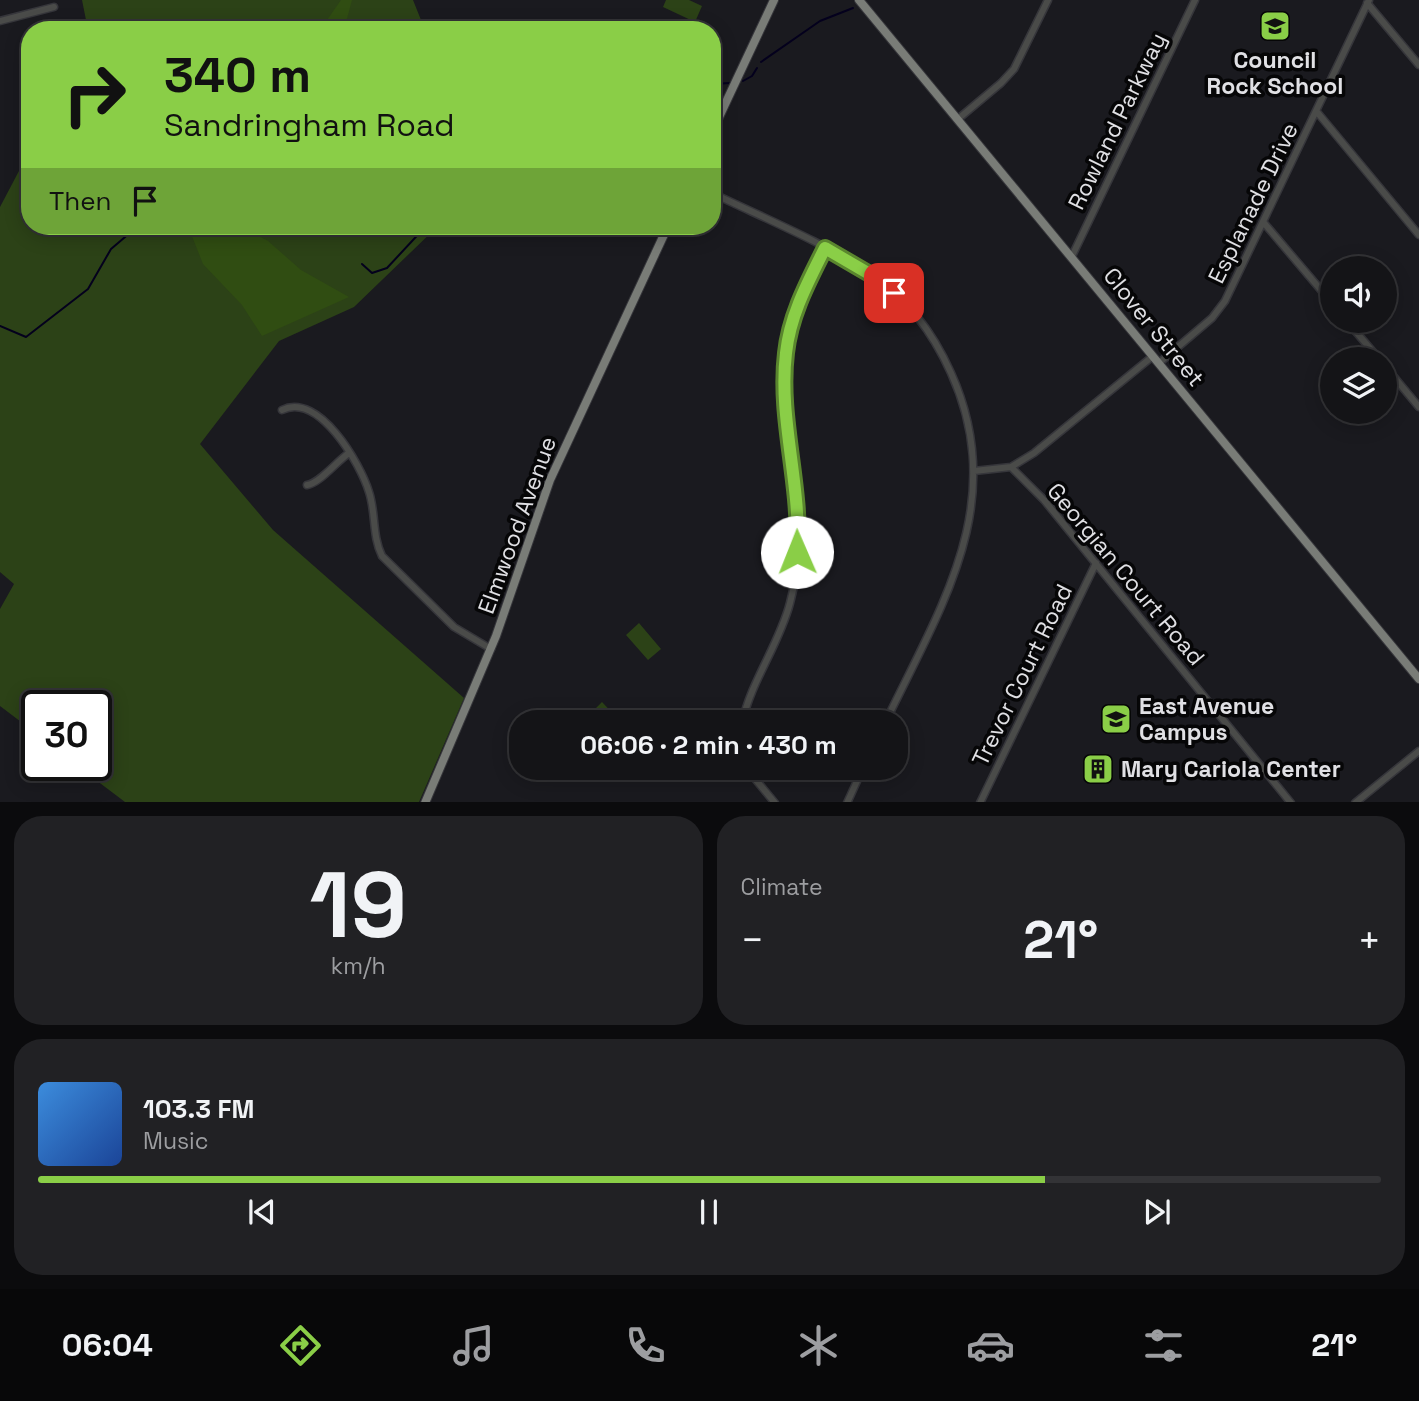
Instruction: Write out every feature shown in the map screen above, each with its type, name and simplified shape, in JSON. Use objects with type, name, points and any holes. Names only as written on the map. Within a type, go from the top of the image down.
[{"type":"main road","points":[[721,113],[774,0]]},
{"type":"main road","name":"Clover Street","points":[[859,0],[1419,679]]},
{"type":"main road","name":"Elmwood Avenue","points":[[425,802],[491,649],[550,480],[664,235]]},
{"type":"street","points":[[958,119],[1002,83],[1014,69],[1048,0]]},
{"type":"street","name":"Rowland Parkway","points":[[1072,257],[1195,0]]},
{"type":"street","points":[[1368,2],[1419,65]]},
{"type":"street","name":"Esplanade Drive","points":[[1159,363],[1212,317],[1225,301],[1368,2]]},
{"type":"street","points":[[0,22],[54,7]]},
{"type":"street","points":[[1317,112],[1419,235]]},
{"type":"street","points":[[721,197],[825,248],[885,285],[931,336],[962,401],[974,471],[971,518],[961,561],[891,710]]},
{"type":"street","points":[[1264,223],[1320,289]]},
{"type":"street","points":[[745,710],[783,626],[793,589],[798,536],[785,364],[790,329],[800,299],[825,248]]},
{"type":"street","points":[[1357,333],[1369,347]]},
{"type":"street","points":[[974,471],[1011,467],[1034,453],[1153,356]]},
{"type":"street","points":[[1397,381],[1419,407]]},
{"type":"street","points":[[282,410],[298,406],[316,413],[349,453],[366,482],[374,509],[377,546],[382,556],[454,627],[491,649]]},
{"type":"street","points":[[307,485],[319,480],[329,467],[349,453]]},
{"type":"street","name":"Georgian Court Road","points":[[1011,467],[1044,500],[1291,802]]},
{"type":"street","name":"Trevor Court Road","points":[[980,802],[1096,563]]},
{"type":"street","points":[[1355,802],[1419,751]]},
{"type":"street","points":[[1411,758],[1419,762]]},
{"type":"street","points":[[756,780],[774,802]]},
{"type":"street","points":[[847,802],[858,780]]},
{"type":"green space","points":[[82,0],[413,0],[421,21],[86,21]]},
{"type":"green space","points":[[341,0],[352,0],[346,21],[326,21]]},
{"type":"green space","points":[[666,0],[689,0],[702,6],[695,21],[663,7]]},
{"type":"green space","points":[[21,167],[21,235],[429,235],[354,307],[279,341],[200,444],[273,530],[464,698],[419,802],[125,802],[97,781],[112,781],[112,690],[21,690],[21,722],[0,706],[0,609],[14,584],[0,572],[0,207]]},
{"type":"green space","points":[[192,235],[257,235],[268,241],[301,270],[349,297],[262,336],[242,305],[203,264]]},
{"type":"green space","points":[[639,623],[661,649],[648,660],[626,635]]},
{"type":"green space","points":[[602,702],[610,710],[594,710]]},
{"type":"waterway","points":[[761,62],[820,21],[853,8]]},
{"type":"waterway","points":[[743,81],[752,76],[757,68]]},
{"type":"waterway","points":[[721,84],[730,83]]},
{"type":"waterway","points":[[0,326],[26,337],[88,289],[111,249],[127,235]]},
{"type":"waterway","points":[[362,264],[372,273],[387,268],[418,235]]},
{"type":"place","name":"Council Rock School","points":[[1275,26]]},
{"type":"place","name":"East Avenue Campus","points":[[1116,719]]},
{"type":"place","name":"Mary Cariola Center","points":[[1098,769]]},
{"type":"route","points":[[797,552],[798,536],[784,378],[787,341],[800,299],[825,248],[873,276],[894,293]]}]
